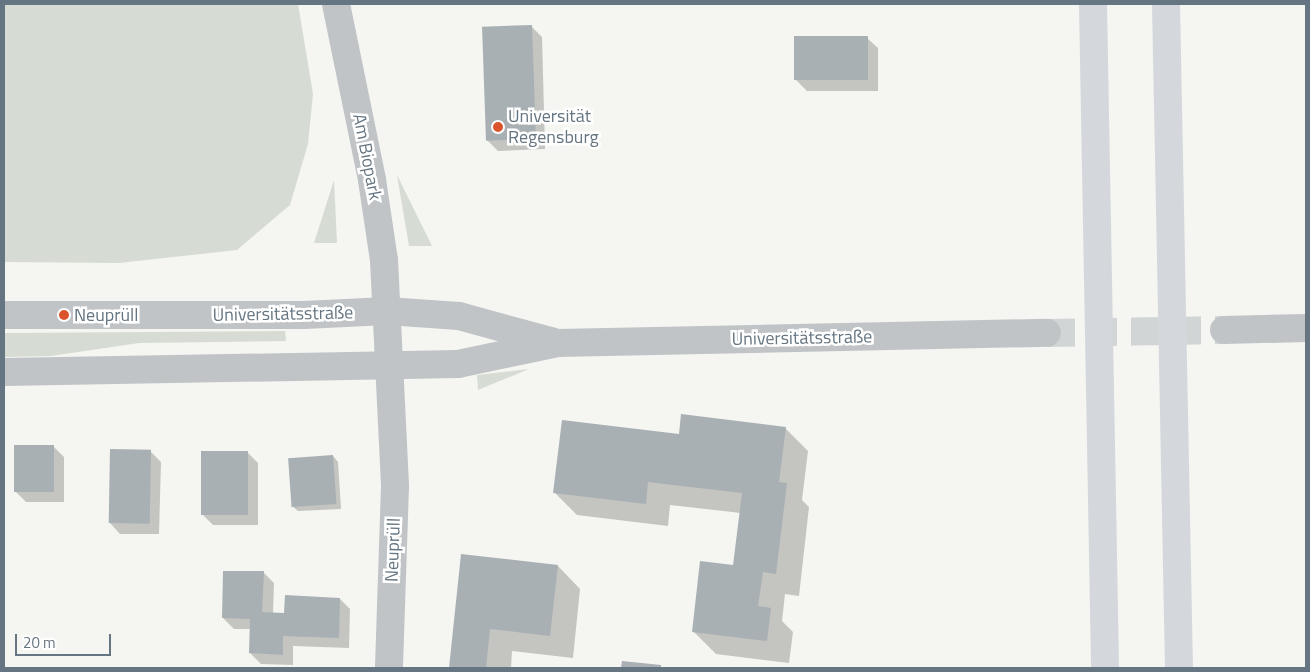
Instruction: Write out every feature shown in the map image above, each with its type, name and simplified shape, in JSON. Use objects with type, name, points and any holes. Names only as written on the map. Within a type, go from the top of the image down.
[{"type":"highway","points":[[1094,4],[1105,668]]},
{"type":"highway","points":[[1166,4],[1179,668]]},
{"type":"street","name":"Am Biopark","points":[[336,4],[372,180],[387,311]]},
{"type":"street","name":"Universitätsstraße","points":[[4,314],[304,315],[387,311],[458,316],[558,343]]},
{"type":"street","name":"Neuprüll","points":[[387,311],[396,486],[389,668]]},
{"type":"street","points":[[1224,330],[1306,328]]},
{"type":"street","name":"Universitätsstraße","points":[[4,372],[458,364],[558,343],[1047,333]]},
{"type":"shaded area","points":[[4,4],[298,4],[313,94],[308,144],[290,205],[237,250],[119,263],[4,262]]},
{"type":"shaded area","points":[[397,175],[432,246],[409,246]]},
{"type":"shaded area","points":[[334,180],[337,243],[314,243]]},
{"type":"shaded area","points":[[285,331],[286,341],[139,343],[51,356],[4,357],[4,333]]},
{"type":"shaded area","points":[[529,369],[478,390],[477,375]]},
{"type":"building","points":[[532,25],[536,139],[486,141],[482,27]]},
{"type":"building","points":[[794,36],[868,36],[868,80],[794,80]]},
{"type":"building","points":[[681,414],[786,427],[779,482],[787,483],[776,574],[763,572],[758,606],[771,608],[767,641],[692,632],[700,561],[733,565],[742,493],[648,482],[646,504],[553,493],[562,420],[679,434]]},
{"type":"building","points":[[14,445],[54,445],[54,492],[14,492]]},
{"type":"building","points":[[110,449],[151,450],[150,524],[109,523]]},
{"type":"building","points":[[201,451],[248,451],[248,515],[201,515]]},
{"type":"building","points":[[333,455],[336,504],[292,507],[288,458]]},
{"type":"building","points":[[461,554],[558,565],[550,636],[490,629],[486,668],[449,668]]},
{"type":"building","points":[[223,571],[264,571],[262,612],[284,613],[285,595],[340,598],[339,638],[283,636],[283,655],[249,653],[250,619],[222,618]]},
{"type":"building","points":[[622,661],[661,665],[661,668],[621,668]]},
{"type":"tunnel","points":[[1047,333],[1224,330]]},
{"type":"place","name":"Universität Regensburg","points":[[498,127]]},
{"type":"place","name":"Neuprüll","points":[[64,315]]}]
